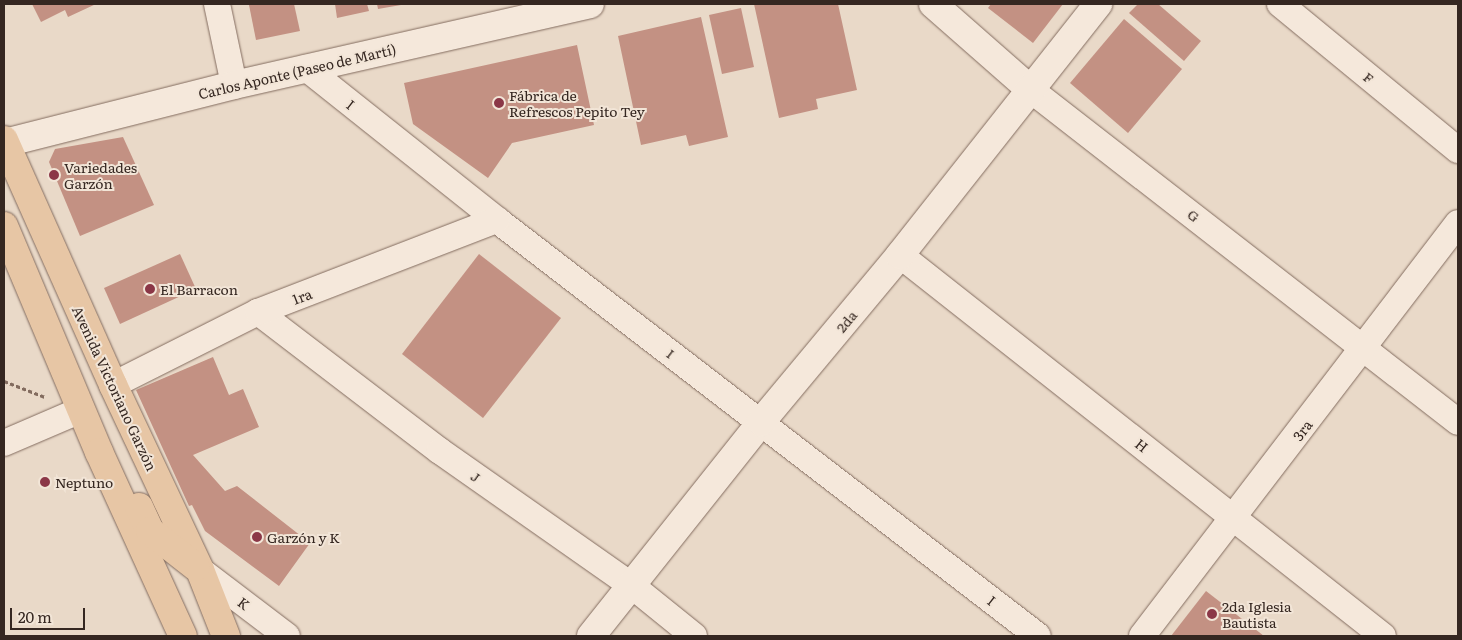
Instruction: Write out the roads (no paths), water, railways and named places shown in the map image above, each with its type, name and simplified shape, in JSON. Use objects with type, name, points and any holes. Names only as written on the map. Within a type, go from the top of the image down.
[{"type":"main road","name":"Carlos Aponte (Paseo de Martí)","points":[[4,141],[306,68],[590,4]]},
{"type":"main road","name":"G","points":[[933,4],[1032,90]]},
{"type":"main road","name":"2da","points":[[591,636],[761,422],[900,255],[1098,4]]},
{"type":"main road","name":"Avenida Victoriano Garzón","points":[[4,141],[113,385],[200,570],[226,636]]},
{"type":"main road","points":[[4,226],[99,452],[182,636]]},
{"type":"main road","points":[[99,452],[126,480],[150,531],[200,570]]},
{"type":"street","points":[[217,4],[234,85]]},
{"type":"street","name":"F","points":[[1280,4],[1458,150]]},
{"type":"street","name":"I","points":[[306,68],[497,220],[1038,636]]},
{"type":"street","name":"G","points":[[1032,90],[1458,422]]},
{"type":"street","name":"1ra","points":[[113,385],[258,312],[497,220]]},
{"type":"street","name":"3ra","points":[[1142,636],[1235,518],[1458,223]]},
{"type":"street","name":"H","points":[[900,255],[1383,636]]},
{"type":"street","name":"J","points":[[258,312],[440,451],[631,585],[694,636]]},
{"type":"street","points":[[4,444],[81,410]]},
{"type":"street","name":"K","points":[[200,570],[288,636]]},
{"type":"place","name":"Fábrica de Refrescos Pepito Tey","points":[[499,103]]},
{"type":"place","name":"Variedades Garzón","points":[[54,175]]},
{"type":"place","name":"El Barracon","points":[[150,289]]},
{"type":"place","name":"Neptuno","points":[[45,482]]},
{"type":"place","name":"Garzón y K","points":[[257,537]]},
{"type":"place","name":"2da Iglesia Bautista","points":[[1212,614]]}]
